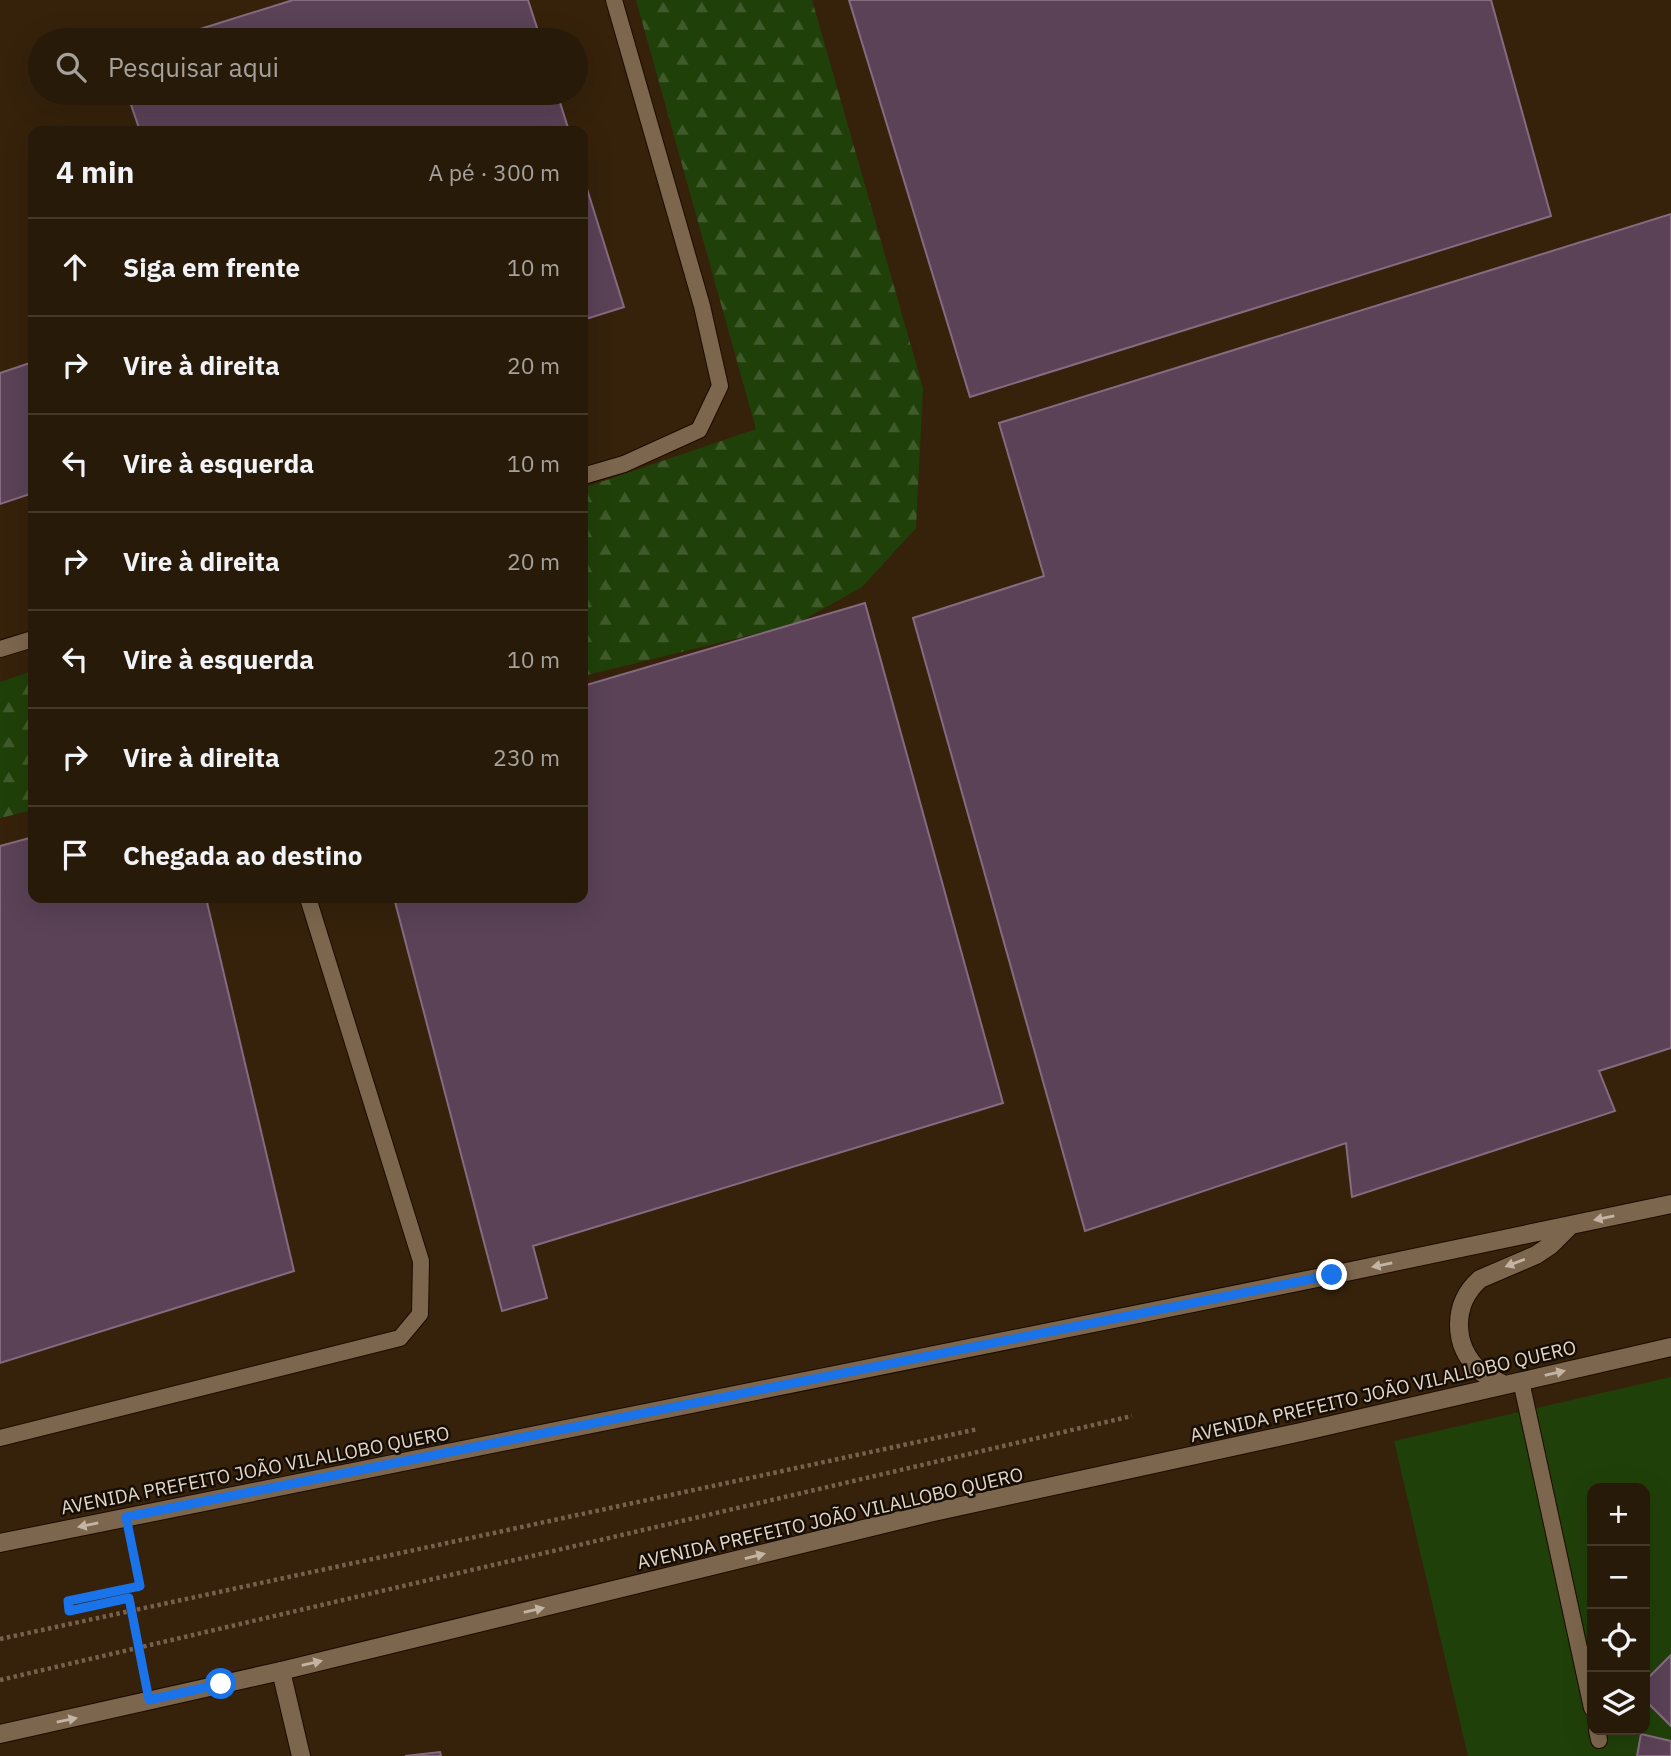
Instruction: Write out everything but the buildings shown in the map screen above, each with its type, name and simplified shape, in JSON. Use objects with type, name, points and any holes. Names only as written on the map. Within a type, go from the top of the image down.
[{"type":"main road","name":"AVENIDA PREFEITO JOÃO VILALLOBO QUERO","points":[[0,1543],[906,1362],[1671,1204]]},
{"type":"main road","points":[[1513,1383],[1483,1374],[1467,1356],[1458,1321],[1463,1302],[1472,1285],[1480,1279],[1536,1255],[1571,1225]]},
{"type":"main road","name":"AVENIDA PREFEITO JOÃO VILALLOBO QUERO","points":[[0,1734],[281,1671],[929,1513],[1301,1432],[1671,1347]]},
{"type":"main road","points":[[281,1671],[301,1756]]},
{"type":"lane","points":[[588,475],[624,464],[699,430],[720,386],[702,306],[614,0]]},
{"type":"lane","points":[[0,649],[28,641]]},
{"type":"lane","points":[[0,1438],[400,1338],[420,1314],[422,1261],[310,903]]},
{"type":"lane","points":[[1513,1383],[1587,1687]]},
{"type":"path","points":[[0,1680],[1132,1416]]},
{"type":"path","points":[[0,1640],[978,1429]]},
{"type":"path","points":[[126,1517],[140,1586],[68,1601],[69,1611],[129,1598],[149,1700]]},
{"type":"green space","points":[[636,0],[812,0],[923,388],[916,528],[862,587],[796,624],[588,675],[588,486],[756,429]]},
{"type":"green space","points":[[28,673],[28,811],[0,818],[0,682]]},
{"type":"green space","points":[[1671,1377],[1671,1756],[1468,1756],[1394,1441]]},
{"type":"route","points":[[221,1684],[149,1700],[129,1598],[69,1611],[68,1601],[140,1586],[126,1517],[1332,1275]]}]
